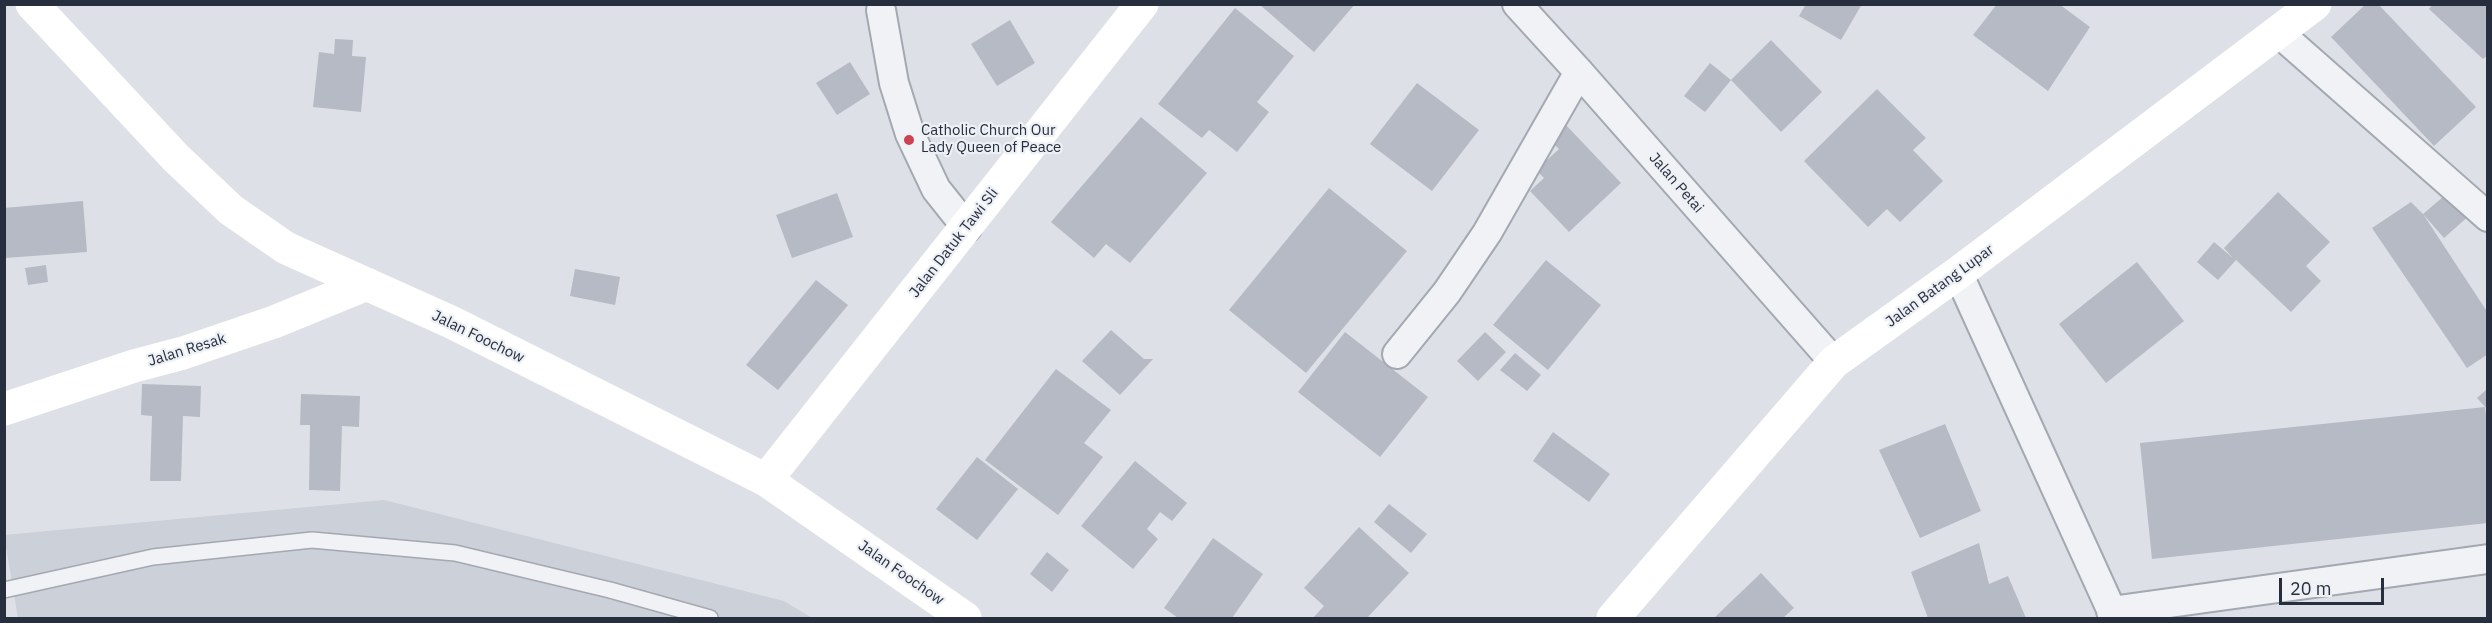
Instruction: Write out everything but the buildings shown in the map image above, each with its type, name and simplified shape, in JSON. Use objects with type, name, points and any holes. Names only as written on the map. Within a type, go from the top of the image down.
[{"type":"street","name":"Jalan Foochow","points":[[32,4],[176,158],[231,210],[286,248],[450,322],[766,480],[965,618]]},
{"type":"street","name":"Jalan Datuk Tawi Sli","points":[[766,480],[1142,4]]},
{"type":"street","name":"Jalan Petai","points":[[1517,4],[1834,362]]},
{"type":"street","name":"Jalan Batang Lupar","points":[[1613,618],[1834,362],[1958,273],[2279,33],[2306,7]]},
{"type":"street","points":[[881,10],[894,83],[910,134],[936,189],[967,228]]},
{"type":"street","points":[[2279,33],[2487,217]]},
{"type":"street","points":[[1397,354],[1447,292],[1487,233],[1579,72]]},
{"type":"street","points":[[1958,273],[2113,614],[2487,559]]},
{"type":"street","name":"Jalan Resak","points":[[4,409],[274,322],[367,284]]},
{"type":"lane","points":[[4,590],[153,557],[312,540],[455,553],[610,590],[710,618]]},
{"type":"shaded area","points":[[384,500],[784,601],[812,618],[18,618],[4,535]]},
{"type":"place","name":"Catholic Church Our Lady Queen of Peace","points":[[909,140]]}]
